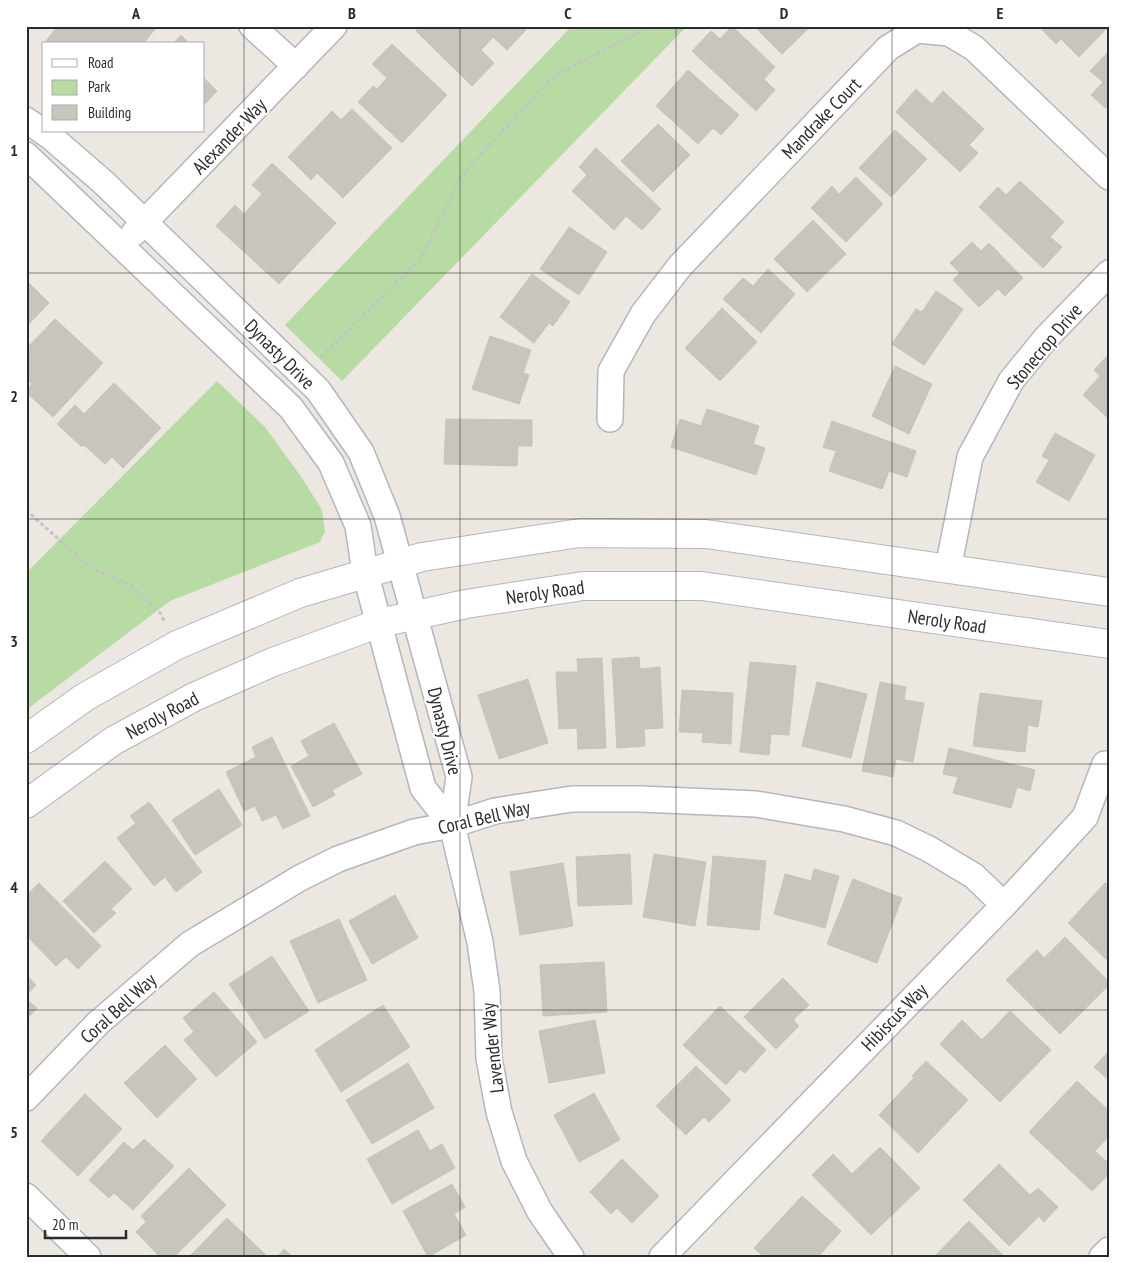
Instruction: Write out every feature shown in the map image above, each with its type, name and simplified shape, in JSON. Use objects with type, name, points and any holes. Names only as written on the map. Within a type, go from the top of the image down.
[{"type":"street","points":[[252,26],[296,66]]},
{"type":"street","name":"Alexander Way","points":[[122,246],[334,26]]},
{"type":"street","name":"Mandrake Court","points":[[610,419],[611,371],[643,314],[680,266],[888,48],[917,30],[949,32],[974,48],[1109,177]]},
{"type":"street","name":"Dynasty Drive","points":[[26,120],[66,150],[146,222],[318,390],[361,452],[387,516],[459,777],[452,825]]},
{"type":"street","name":"Dynasty Drive","points":[[26,155],[291,408],[331,463],[358,526],[366,572],[423,788],[452,825]]},
{"type":"street","name":"Stonecrop Drive","points":[[948,569],[970,457],[1011,381],[1046,338],[1109,273]]},
{"type":"street","points":[[26,739],[84,697],[177,645],[300,593],[366,572],[439,554],[580,533],[706,534],[1109,592]]},
{"type":"street","name":"Neroly Road","points":[[26,804],[114,741],[194,697],[273,662],[380,622],[466,604],[583,586],[702,586],[1109,644]]},
{"type":"street","name":"Hibiscus Way","points":[[662,1257],[1004,904],[1085,817],[1105,764]]},
{"type":"street","name":"Coral Bell Way","points":[[26,1098],[98,1023],[190,944],[300,878],[338,859],[414,832],[452,825],[495,811],[572,799],[641,799],[756,804],[844,819],[896,833],[929,849],[974,876],[1004,904]]},
{"type":"street","name":"Lavender Way","points":[[452,825],[480,942],[486,991],[489,1058],[499,1112],[514,1160],[540,1212],[570,1257]]},
{"type":"street","points":[[26,1196],[88,1257]]},
{"type":"street","points":[[1102,1257],[1109,1250]]},
{"type":"path","points":[[321,358],[421,258],[461,176],[553,78],[650,26]]},
{"type":"path","points":[[26,510],[91,568],[132,586],[161,614],[177,645]]},
{"type":"green space","points":[[572,26],[687,26],[342,381],[285,325]]},
{"type":"green space","points":[[217,381],[265,427],[302,478],[322,510],[325,531],[320,542],[170,601],[26,710],[26,573]]},
{"type":"building","points":[[58,26],[151,26],[155,29],[145,42],[46,41]]},
{"type":"building","points":[[421,26],[522,26],[526,30],[507,50],[493,37],[481,50],[494,63],[472,86],[416,31]]},
{"type":"building","points":[[732,26],[775,67],[764,79],[775,90],[756,111],[692,51],[711,31],[720,39]]},
{"type":"building","points":[[754,26],[811,26],[782,54]]},
{"type":"building","points":[[1038,26],[1109,26],[1079,57],[1061,39],[1056,44]]},
{"type":"building","points":[[181,35],[188,42],[175,42]]},
{"type":"building","points":[[392,44],[447,95],[402,143],[358,102],[373,86],[377,89],[387,78],[372,64]]},
{"type":"building","points":[[1109,51],[1109,111],[1091,95],[1103,82],[1090,71]]},
{"type":"building","points":[[688,70],[739,115],[721,135],[713,128],[698,144],[656,106]]},
{"type":"building","points":[[205,79],[217,91],[205,104]]},
{"type":"building","points":[[916,89],[932,104],[943,91],[984,129],[969,145],[978,153],[960,172],[896,112]]},
{"type":"building","points":[[352,109],[392,148],[343,198],[317,173],[311,180],[288,157],[332,111],[341,120]]},
{"type":"building","points":[[658,124],[690,155],[653,192],[621,161]]},
{"type":"building","points":[[895,130],[927,159],[891,197],[859,168]]},
{"type":"building","points":[[596,148],[661,209],[642,230],[626,216],[614,230],[572,191],[587,175],[579,167]]},
{"type":"building","points":[[272,163],[336,223],[279,284],[216,226],[235,205],[244,214],[262,194],[252,185]]},
{"type":"building","points":[[856,177],[883,204],[846,242],[811,208],[832,186],[839,194]]},
{"type":"building","points":[[1020,181],[1064,222],[1050,237],[1062,247],[1043,268],[979,207],[998,187],[1006,195]]},
{"type":"building","points":[[813,220],[846,254],[807,292],[774,259]]},
{"type":"building","points":[[569,227],[607,252],[579,295],[540,269]]},
{"type":"building","points":[[972,242],[981,251],[989,243],[1023,278],[1005,296],[998,289],[979,307],[953,280],[960,273],[950,263]]},
{"type":"building","points":[[768,269],[795,294],[761,333],[723,299],[743,278],[753,286]]},
{"type":"building","points":[[532,274],[570,302],[553,326],[549,323],[534,343],[500,317]]},
{"type":"building","points":[[26,280],[49,303],[26,327]]},
{"type":"building","points":[[936,291],[963,309],[924,365],[892,344],[916,309],[922,312]]},
{"type":"building","points":[[722,308],[757,342],[720,381],[685,348]]},
{"type":"building","points":[[55,319],[103,363],[53,417],[26,392],[32,384],[26,379],[26,349]]},
{"type":"building","points":[[490,336],[531,350],[523,373],[529,375],[519,404],[472,389]]},
{"type":"building","points":[[1109,354],[1109,419],[1083,395],[1100,376],[1094,370]]},
{"type":"building","points":[[895,366],[932,384],[909,434],[872,416]]},
{"type":"building","points":[[114,383],[161,428],[123,468],[112,457],[105,464],[84,445],[82,447],[57,424],[75,405],[84,414]]},
{"type":"building","points":[[707,409],[759,426],[753,444],[765,448],[756,475],[671,447],[680,419],[701,426]]},
{"type":"building","points":[[446,419],[532,420],[532,446],[518,446],[517,466],[444,464]]},
{"type":"building","points":[[832,421],[916,451],[907,477],[889,471],[882,489],[829,471],[836,451],[823,447]]},
{"type":"building","points":[[1055,433],[1095,455],[1069,501],[1036,482],[1049,460],[1042,456]]},
{"type":"building","points":[[639,657],[640,669],[660,667],[663,728],[644,729],[645,746],[617,748],[612,659]]},
{"type":"building","points":[[602,658],[606,748],[578,749],[577,728],[559,729],[556,672],[578,672],[577,659]]},
{"type":"building","points":[[750,662],[796,666],[789,735],[771,734],[769,755],[740,752]]},
{"type":"building","points":[[528,679],[548,743],[499,759],[478,695]]},
{"type":"building","points":[[817,682],[867,694],[851,758],[802,746]]},
{"type":"building","points":[[880,682],[906,687],[904,700],[924,703],[913,762],[896,759],[893,777],[862,771]]},
{"type":"building","points":[[682,690],[733,693],[731,744],[702,742],[703,733],[679,732]]},
{"type":"building","points":[[980,693],[1042,701],[1038,727],[1028,725],[1025,752],[973,746]]},
{"type":"building","points":[[334,723],[362,774],[332,790],[335,795],[313,807],[291,766],[309,756],[301,741]]},
{"type":"building","points":[[272,737],[310,816],[283,829],[276,815],[262,821],[255,806],[244,811],[226,772],[256,757],[252,747]]},
{"type":"building","points":[[949,748],[1035,770],[1030,791],[1017,787],[1011,808],[953,793],[958,777],[943,774]]},
{"type":"building","points":[[219,789],[242,825],[195,855],[172,820]]},
{"type":"building","points":[[149,802],[202,872],[176,892],[165,877],[154,886],[117,838],[136,823],[130,816]]},
{"type":"building","points":[[630,854],[632,904],[578,906],[576,857]]},
{"type":"building","points":[[654,854],[706,862],[695,926],[643,917]]},
{"type":"building","points":[[713,856],[766,861],[759,930],[707,925]]},
{"type":"building","points":[[105,861],[132,889],[111,909],[116,913],[94,933],[63,901]]},
{"type":"building","points":[[563,863],[573,926],[520,935],[510,872]]},
{"type":"building","points":[[814,869],[839,876],[825,928],[774,914],[785,874],[811,881]]},
{"type":"building","points":[[853,879],[902,898],[877,963],[827,944]]},
{"type":"building","points":[[39,883],[101,946],[78,969],[66,957],[56,966],[26,935],[26,896]]},
{"type":"building","points":[[1105,883],[1109,886],[1109,962],[1068,923]]},
{"type":"building","points":[[395,895],[418,938],[372,964],[349,921]]},
{"type":"building","points":[[339,919],[367,980],[318,1003],[290,941]]},
{"type":"building","points":[[1065,937],[1109,982],[1109,985],[1060,1034],[1006,980],[1037,950],[1044,958]]},
{"type":"building","points":[[272,956],[309,1011],[265,1039],[229,984]]},
{"type":"building","points":[[604,962],[607,1012],[543,1016],[540,965]]},
{"type":"building","points":[[26,975],[36,985],[26,996]]},
{"type":"building","points":[[783,978],[809,1005],[793,1020],[799,1026],[776,1049],[744,1017]]},
{"type":"building","points":[[214,992],[257,1042],[216,1077],[184,1040],[194,1032],[183,1018]]},
{"type":"building","points":[[26,999],[37,1008],[26,1020]]},
{"type":"building","points":[[383,1005],[410,1047],[341,1092],[315,1050]]},
{"type":"building","points":[[720,1006],[766,1050],[745,1073],[740,1069],[726,1085],[683,1045]]},
{"type":"building","points":[[1010,1011],[1051,1050],[1000,1102],[940,1044],[962,1020],[982,1040]]},
{"type":"building","points":[[595,1020],[605,1073],[549,1083],[539,1031]]},
{"type":"building","points":[[165,1045],[197,1079],[157,1118],[124,1083]]},
{"type":"building","points":[[1109,1051],[1109,1080],[1094,1067]]},
{"type":"building","points":[[926,1061],[968,1100],[918,1153],[879,1115],[914,1078],[912,1076]]},
{"type":"building","points":[[408,1063],[434,1108],[372,1144],[346,1100]]},
{"type":"building","points":[[696,1066],[731,1100],[709,1122],[704,1117],[686,1135],[656,1106]]},
{"type":"building","points":[[1077,1081],[1109,1111],[1109,1136],[1095,1151],[1109,1164],[1109,1174],[1092,1191],[1029,1132]]},
{"type":"building","points":[[594,1093],[620,1140],[579,1162],[554,1115]]},
{"type":"building","points":[[85,1094],[122,1129],[78,1176],[41,1141]]},
{"type":"building","points":[[418,1130],[430,1151],[442,1144],[455,1168],[392,1204],[367,1159]]},
{"type":"building","points":[[144,1139],[174,1166],[133,1210],[114,1193],[109,1198],[89,1180],[124,1142],[133,1150]]},
{"type":"building","points":[[880,1147],[920,1188],[871,1235],[812,1175],[833,1154],[852,1174]]},
{"type":"building","points":[[622,1159],[659,1196],[632,1223],[617,1208],[611,1214],[590,1192]]},
{"type":"building","points":[[999,1164],[1030,1195],[1038,1188],[1058,1207],[1044,1222],[1039,1216],[1009,1246],[963,1200]]},
{"type":"building","points":[[189,1168],[226,1205],[174,1257],[160,1257],[136,1232],[146,1222],[141,1216]]},
{"type":"building","points":[[452,1184],[465,1207],[454,1214],[466,1235],[428,1257],[403,1211]]},
{"type":"building","points":[[802,1196],[841,1231],[818,1257],[764,1257],[754,1248]]},
{"type":"building","points":[[227,1218],[265,1254],[262,1257],[189,1257]]},
{"type":"building","points":[[969,1221],[1005,1257],[934,1257]]},
{"type":"building","points":[[284,1249],[293,1257],[277,1257]]}]
